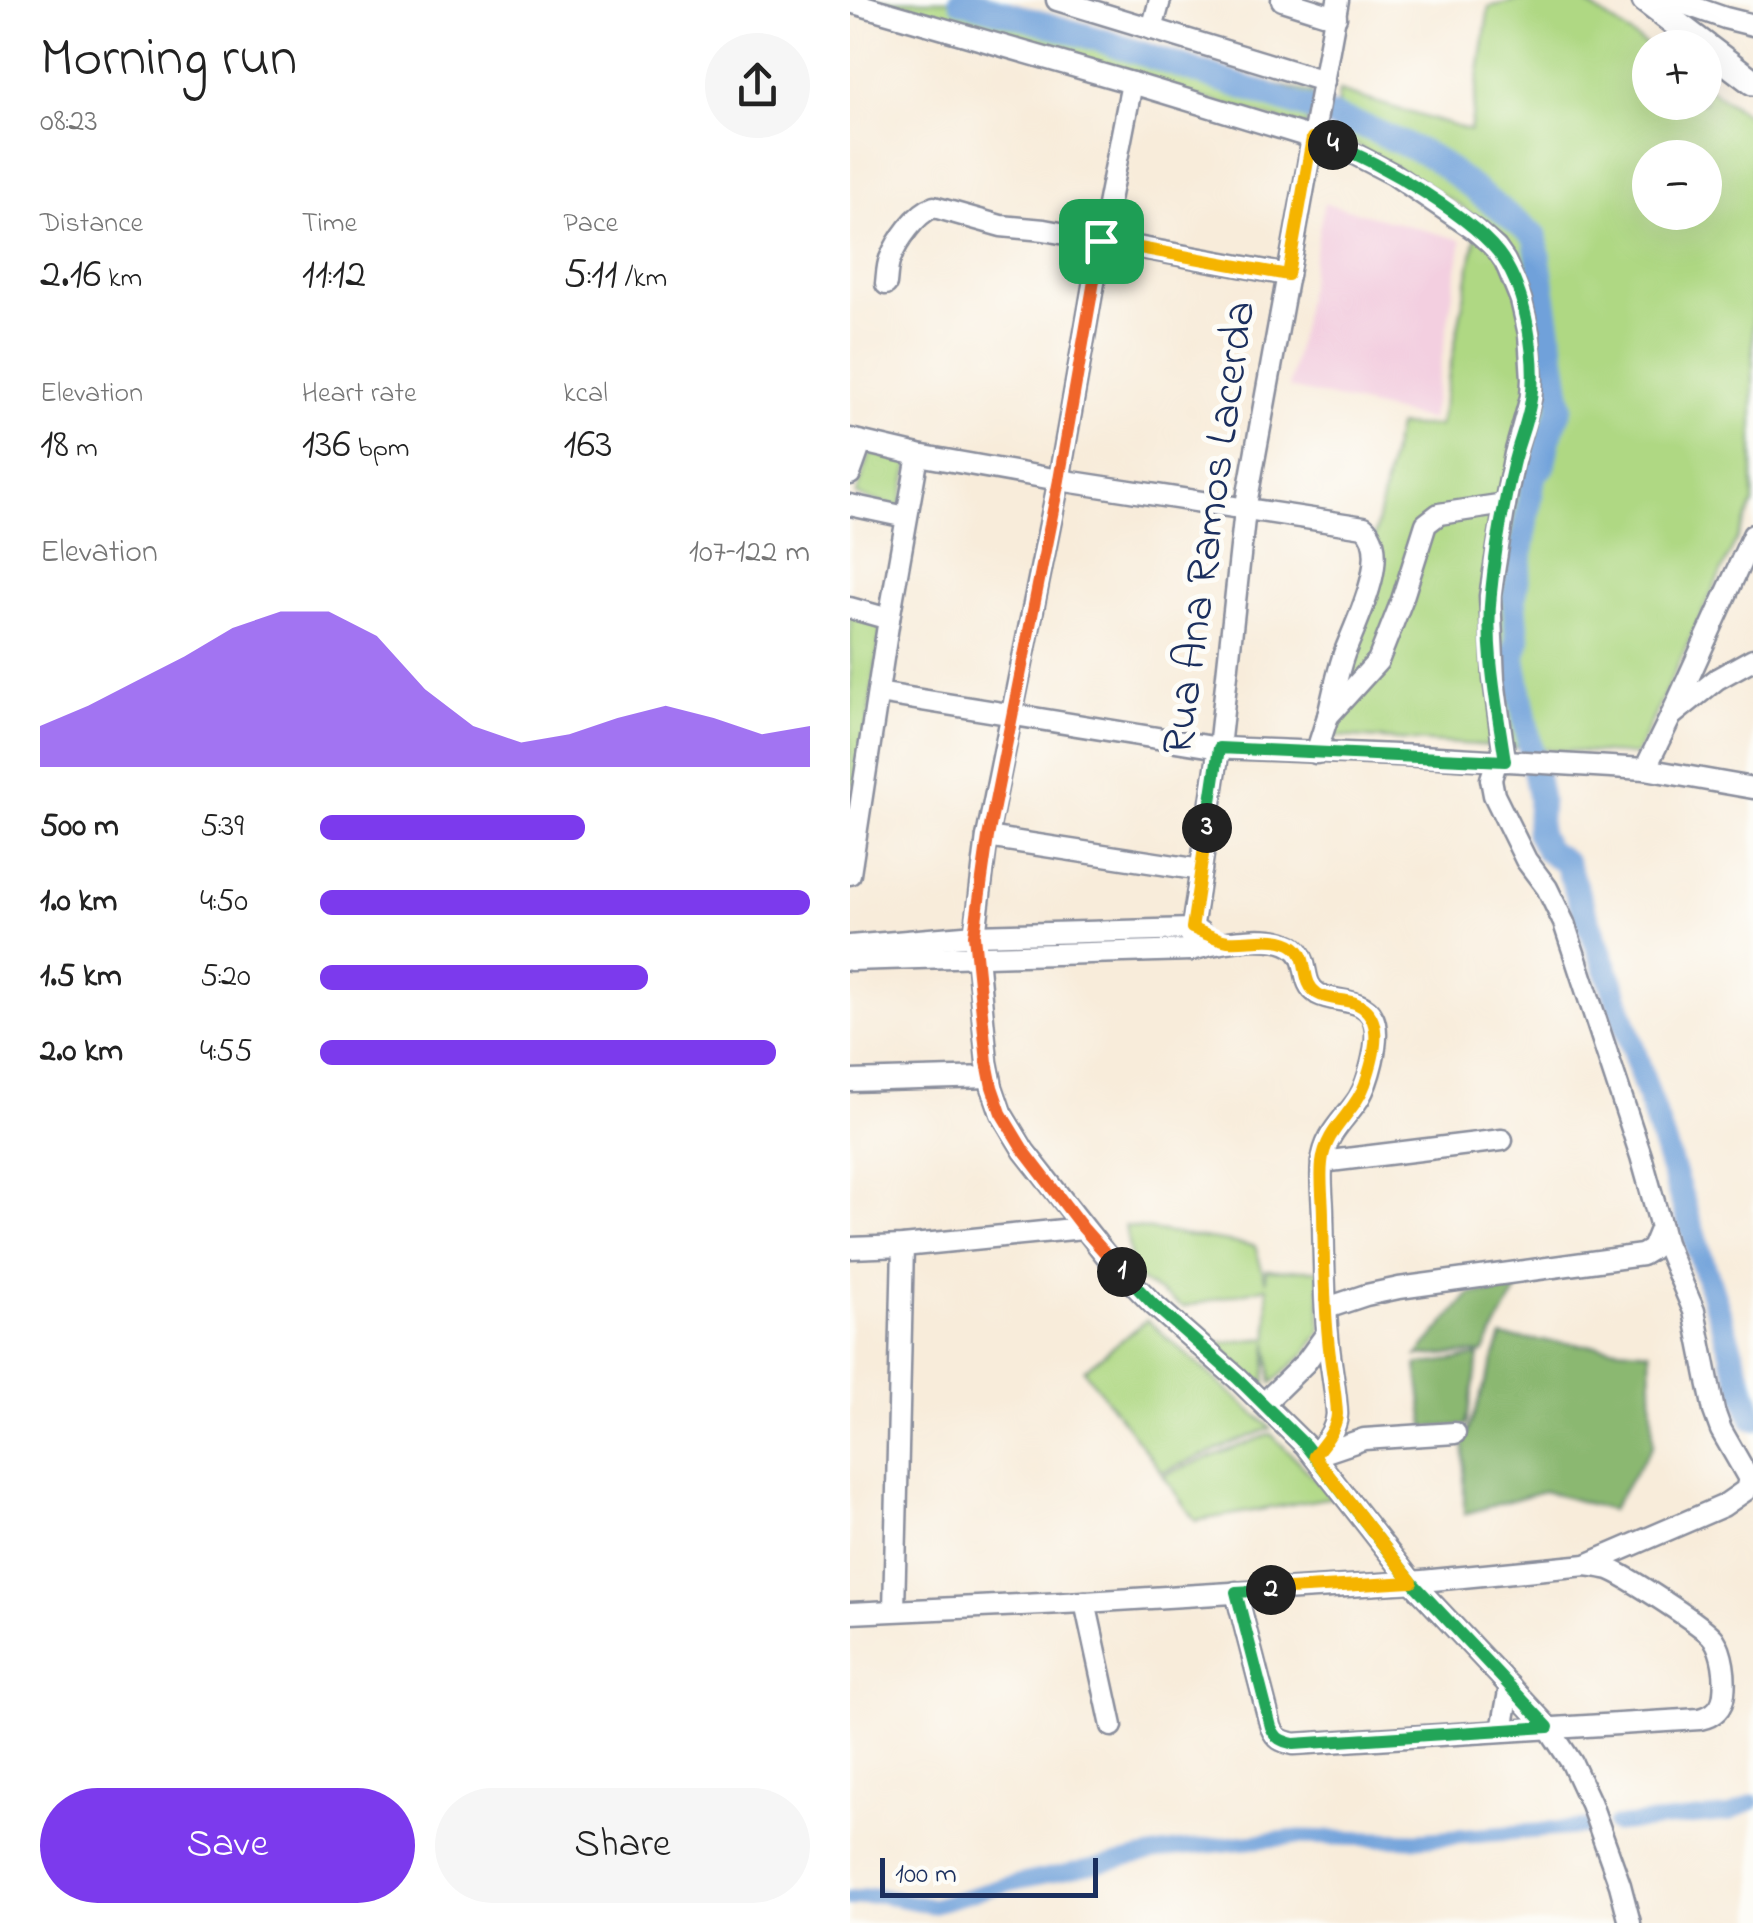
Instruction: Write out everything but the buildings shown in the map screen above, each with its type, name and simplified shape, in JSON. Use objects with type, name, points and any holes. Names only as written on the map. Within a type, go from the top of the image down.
[{"type":"main road","points":[[1646,0],[1753,82]]},
{"type":"street","points":[[1057,0],[1323,87]]},
{"type":"street","points":[[1152,29],[1160,0]]},
{"type":"street","points":[[1282,0],[1337,8]]},
{"type":"street","points":[[1673,0],[1753,24]]},
{"type":"street","points":[[850,2],[1132,83],[1315,128],[1393,174],[1496,248],[1521,300],[1529,334],[1532,379],[1532,397],[1504,504],[1490,596],[1494,680],[1514,761]]},
{"type":"street","name":"Rua Ana Ramos Lacerda","points":[[1191,939],[1219,748],[1245,510],[1337,8]]},
{"type":"street","points":[[1132,83],[988,837],[975,946],[990,1077],[1001,1113],[1024,1151],[1083,1228],[1153,1304],[1264,1403],[1314,1456],[1412,1582],[1548,1727],[1572,1763],[1591,1804],[1630,1923]]},
{"type":"street","points":[[886,284],[890,258],[910,227],[925,210],[934,208],[1002,226],[1044,230],[1288,275]]},
{"type":"street","points":[[850,474],[856,441],[1059,480],[1364,526],[1375,546],[1366,599],[1342,659],[1316,753]]},
{"type":"street","points":[[850,874],[855,796],[878,693],[918,455]]},
{"type":"street","points":[[1328,716],[1378,660],[1426,524],[1439,514],[1504,504]]},
{"type":"street","points":[[850,505],[906,517]]},
{"type":"street","points":[[1645,770],[1753,535]]},
{"type":"street","points":[[850,608],[888,619]]},
{"type":"street","points":[[1671,716],[1718,679],[1753,659]]},
{"type":"street","points":[[878,693],[1219,748],[1645,770],[1753,788]]},
{"type":"street","points":[[850,1613],[1412,1582],[1586,1565],[1724,1506],[1742,1494],[1748,1479],[1727,1444],[1714,1411],[1694,1312],[1665,1243],[1642,1156],[1564,923],[1526,860],[1494,794],[1491,780],[1514,761]]},
{"type":"street","points":[[988,837],[1201,870]]},
{"type":"street","points":[[850,946],[1191,939],[1282,942],[1296,948],[1303,959],[1306,978],[1320,995],[1359,1004],[1369,1012],[1375,1024],[1375,1040],[1366,1081],[1361,1094],[1334,1128],[1322,1162],[1327,1333],[1337,1424],[1314,1456]]},
{"type":"street","points":[[850,960],[975,946]]},
{"type":"street","points":[[850,1081],[990,1077]]},
{"type":"street","points":[[1322,1162],[1502,1140]]},
{"type":"street","points":[[1327,1308],[1399,1288],[1642,1255],[1652,1248],[1661,1227]]},
{"type":"street","points":[[850,1248],[1083,1228]]},
{"type":"street","points":[[894,1610],[903,1246]]},
{"type":"street","points":[[1264,1403],[1306,1362],[1327,1333]]},
{"type":"street","points":[[1314,1456],[1364,1439],[1454,1433]]},
{"type":"street","points":[[1236,1592],[1271,1727],[1282,1742],[1712,1716],[1722,1704],[1724,1690],[1722,1660],[1712,1636],[1626,1577],[1586,1565]]},
{"type":"street","points":[[1085,1602],[1112,1726]]},
{"type":"street","points":[[1502,1730],[1510,1686]]},
{"type":"shaded area","points":[[1324,203],[1462,240],[1431,420],[1289,388]]},
{"type":"green space","points":[[865,0],[1000,0],[1267,83],[1312,93],[1306,128]]},
{"type":"green space","points":[[1517,0],[1581,0],[1632,35],[1632,120],[1722,120],[1722,98],[1753,119],[1753,504],[1636,755],[1334,736],[1397,426],[1439,426],[1479,220],[1334,132],[1339,91],[1470,131],[1489,7]]},
{"type":"green space","points":[[871,452],[910,463],[900,508],[856,495]]},
{"type":"green space","points":[[850,615],[882,625],[859,786],[850,782]]},
{"type":"green space","points":[[1125,1226],[1255,1246],[1266,1282],[1266,1270],[1319,1270],[1321,1331],[1305,1354],[1272,1383],[1268,1342],[1265,1392],[1217,1343],[1269,1338],[1267,1287],[1183,1307],[1134,1276]]},
{"type":"green space","points":[[1517,1290],[1483,1353],[1417,1356],[1470,1294]]},
{"type":"green space","points":[[1147,1320],[1271,1428],[1162,1472],[1084,1370]]},
{"type":"green space","points":[[1502,1337],[1650,1351],[1653,1445],[1611,1510],[1543,1491],[1464,1514],[1464,1442]]},
{"type":"green space","points":[[1479,1356],[1466,1425],[1425,1427],[1417,1365]]},
{"type":"green space","points":[[1271,1434],[1333,1497],[1195,1521],[1163,1475]]},
{"type":"waterway","points":[[961,0],[1097,39],[1368,128],[1432,157],[1535,236],[1561,406],[1543,466],[1534,474],[1514,598],[1518,641],[1513,656],[1540,799],[1538,833],[1547,850],[1566,863],[1612,984],[1753,1418]]},
{"type":"waterway","points":[[1614,1825],[1729,1814],[1753,1802]]},
{"type":"waterway","points":[[850,1899],[877,1895],[931,1906],[1012,1883],[1175,1849],[1299,1837],[1417,1840],[1587,1827]]},
{"type":"route","points":[[1101,241],[1059,480],[988,837],[974,935],[992,1087],[1001,1113],[1024,1151],[1109,1259],[1305,1445],[1412,1582],[1548,1727],[1294,1744],[1275,1737],[1236,1592],[1412,1582],[1314,1456],[1337,1424],[1327,1333],[1322,1162],[1334,1128],[1352,1108],[1366,1081],[1375,1024],[1359,1004],[1320,995],[1311,987],[1296,948],[1282,942],[1226,941],[1192,928],[1219,748],[1505,761],[1494,680],[1490,596],[1504,504],[1532,397],[1529,334],[1521,300],[1505,261],[1475,230],[1366,158],[1312,138],[1288,275],[1101,241]]}]
